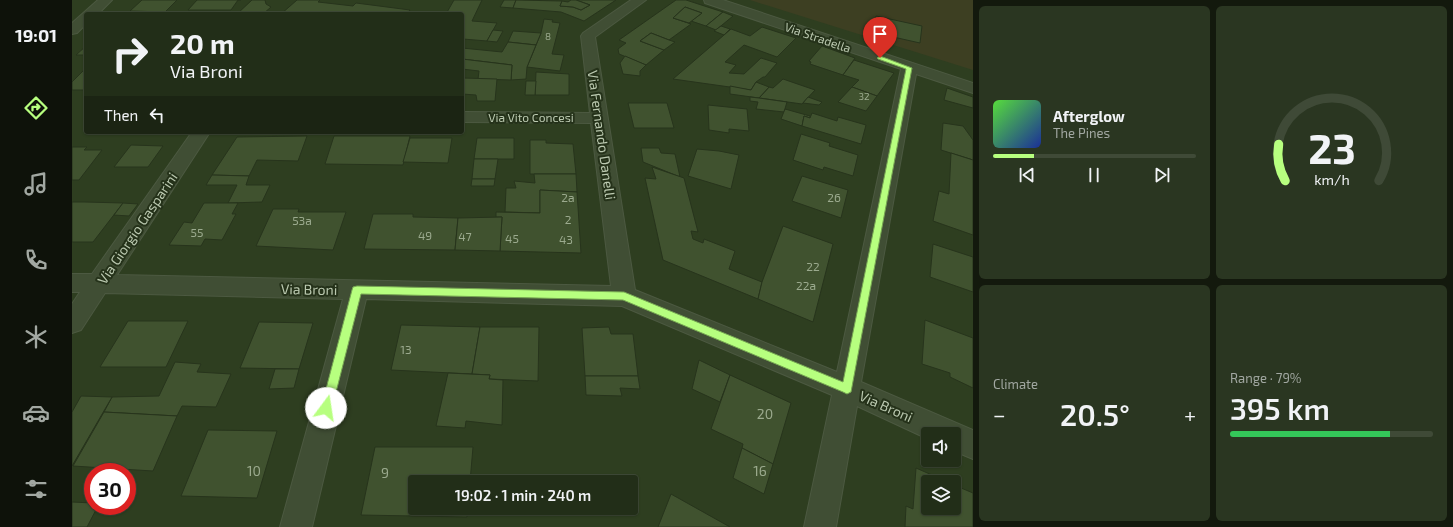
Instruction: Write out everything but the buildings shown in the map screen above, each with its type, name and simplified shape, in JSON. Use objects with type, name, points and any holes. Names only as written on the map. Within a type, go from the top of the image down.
[{"type":"street","points":[[92,12],[106,0]]},
{"type":"street","name":"Via Fernando Danelli","points":[[624,296],[588,36],[640,0]]},
{"type":"street","name":"Via Stradella","points":[[710,0],[909,68],[973,88]]},
{"type":"street","points":[[72,30],[84,19]]},
{"type":"street","points":[[820,527],[909,68]]},
{"type":"street","name":"Via Vito Concesi","points":[[464,117],[599,118]]},
{"type":"street","name":"Via Giorgio Gasparini","points":[[72,323],[200,134]]},
{"type":"street","name":"Via Broni","points":[[72,283],[624,296],[847,389],[933,427]]},
{"type":"street","points":[[296,527],[357,290]]},
{"type":"street","points":[[961,439],[973,444]]},
{"type":"green space","points":[[750,0],[973,0],[973,70]]},
{"type":"route","points":[[326,408],[357,290],[624,296],[847,389],[909,68],[880,58]]}]
